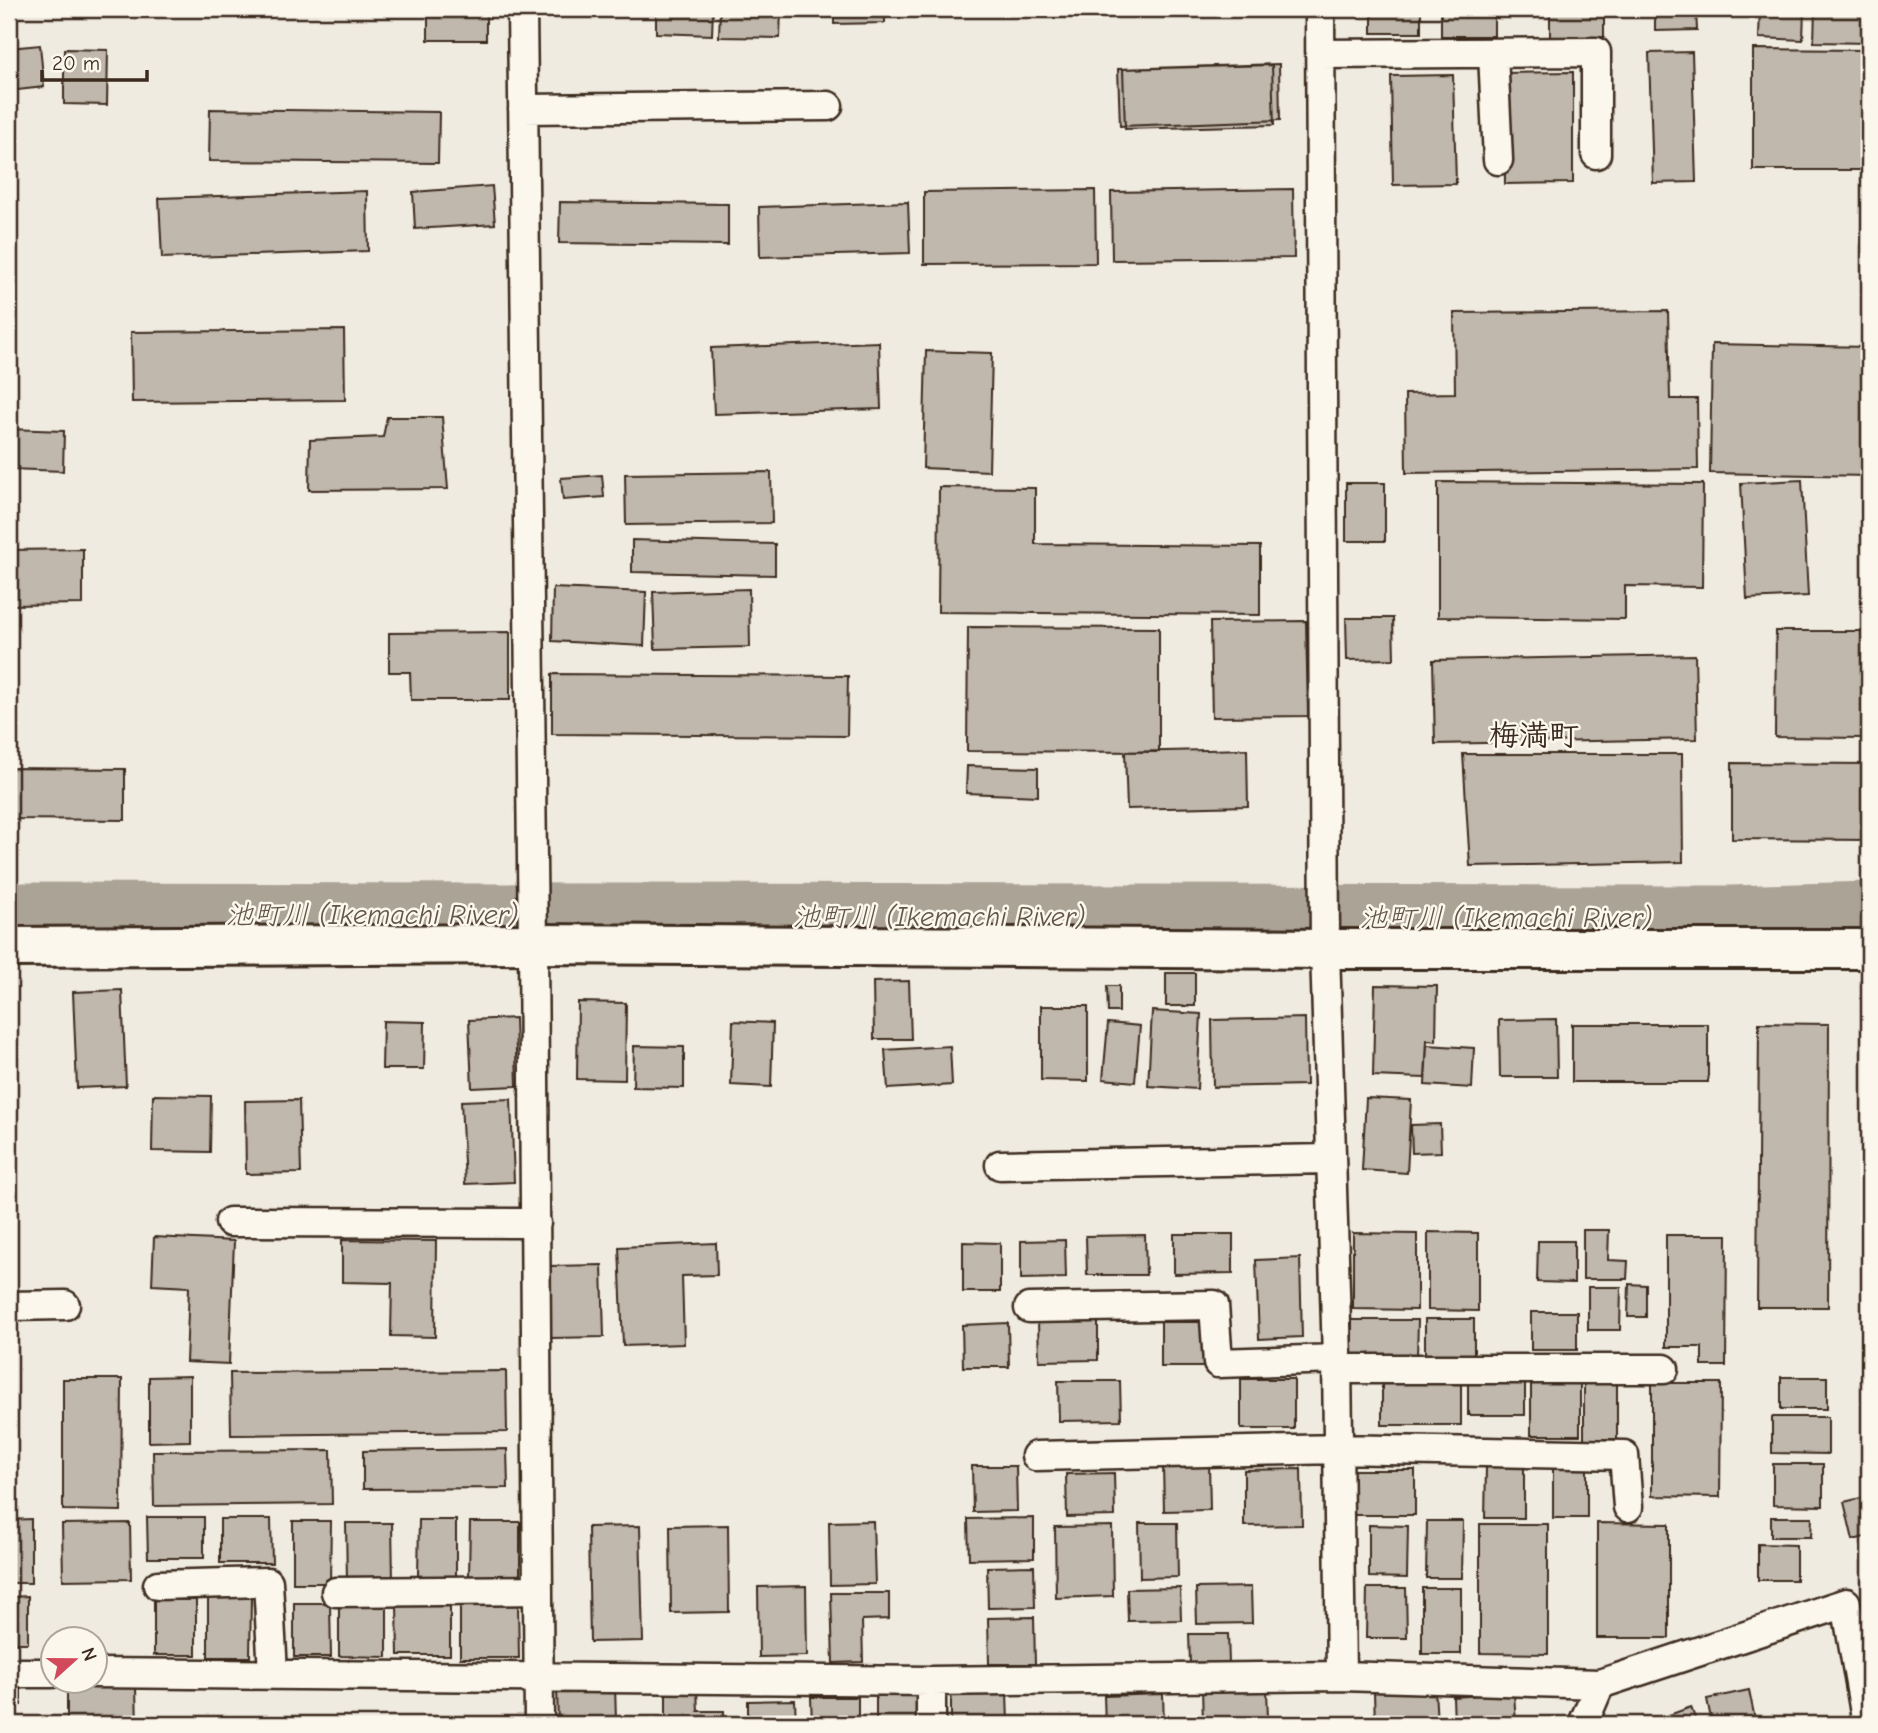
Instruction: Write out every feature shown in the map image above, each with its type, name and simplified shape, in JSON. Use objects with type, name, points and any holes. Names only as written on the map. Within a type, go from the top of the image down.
[{"type":"street","points":[[522,9],[539,1724]]},
{"type":"street","points":[[1320,9],[1325,949],[1337,1364],[1341,1676]]},
{"type":"street","points":[[1320,54],[1596,52],[1596,154]]},
{"type":"street","points":[[1493,53],[1498,160]]},
{"type":"street","points":[[523,109],[828,106]]},
{"type":"street","points":[[9,947],[533,944],[1869,949]]},
{"type":"street","points":[[1000,1166],[1331,1159]]},
{"type":"street","points":[[230,1222],[536,1223]]},
{"type":"street","points":[[9,1306],[65,1305]]},
{"type":"street","points":[[1029,1308],[1214,1305],[1218,1363],[1664,1370]]},
{"type":"street","points":[[1036,1456],[1338,1449],[1624,1455],[1628,1507]]},
{"type":"street","points":[[158,1585],[268,1582],[273,1673]]},
{"type":"street","points":[[336,1592],[538,1590]]},
{"type":"street","points":[[108,1673],[931,1681],[1341,1676],[1601,1684],[1846,1603],[1867,1724]]},
{"type":"street","points":[[9,1673],[38,1673]]},
{"type":"street","points":[[931,1681],[931,1724]]},
{"type":"street","points":[[1583,1724],[1601,1684]]},
{"type":"building","points":[[428,9],[486,9],[486,40],[428,40]]},
{"type":"building","points":[[656,9],[713,9],[712,35],[656,33]]},
{"type":"building","points":[[720,9],[781,9],[780,38],[719,37]]},
{"type":"building","points":[[834,9],[885,9],[885,23],[834,24]]},
{"type":"building","points":[[1372,9],[1421,9],[1421,33],[1372,33]]},
{"type":"building","points":[[1441,9],[1494,9],[1494,36],[1441,36]]},
{"type":"building","points":[[1550,9],[1604,9],[1604,37],[1550,37]]},
{"type":"building","points":[[1655,9],[1696,9],[1697,30],[1655,31]]},
{"type":"building","points":[[1760,9],[1804,9],[1803,40],[1759,38]]},
{"type":"building","points":[[1815,9],[1869,9],[1869,43],[1814,42]]},
{"type":"building","points":[[40,45],[44,87],[9,91],[9,48]]},
{"type":"building","points":[[64,49],[108,50],[107,105],[64,104]]},
{"type":"building","points":[[1753,49],[1869,50],[1869,170],[1753,170]]},
{"type":"building","points":[[1692,52],[1696,182],[1653,183],[1649,53]]},
{"type":"building","points":[[1279,64],[1280,120],[1120,126],[1118,69]]},
{"type":"building","points":[[1272,65],[1274,125],[1125,129],[1123,69]]},
{"type":"building","points":[[1573,72],[1573,183],[1505,184],[1504,73]]},
{"type":"building","points":[[1453,75],[1456,184],[1393,185],[1391,76]]},
{"type":"building","points":[[210,109],[439,112],[438,163],[209,161]]},
{"type":"building","points":[[492,186],[495,224],[415,229],[413,192]]},
{"type":"building","points":[[1293,189],[1294,258],[1112,260],[1111,192]]},
{"type":"building","points":[[1095,190],[1096,263],[924,264],[924,192]]},
{"type":"building","points":[[367,191],[368,251],[162,258],[159,198]]},
{"type":"building","points":[[560,202],[728,204],[728,245],[559,243]]},
{"type":"building","points":[[908,202],[910,253],[760,257],[759,207]]},
{"type":"building","points":[[1668,311],[1670,399],[1697,399],[1698,469],[1406,473],[1405,394],[1455,393],[1454,313]]},
{"type":"building","points":[[344,330],[345,400],[132,402],[131,332]]},
{"type":"building","points":[[879,342],[881,409],[714,414],[711,348]]},
{"type":"building","points":[[1712,344],[1869,347],[1869,476],[1710,473]]},
{"type":"building","points":[[926,351],[992,353],[989,471],[923,468]]},
{"type":"building","points":[[387,417],[442,417],[448,489],[309,490],[310,440],[383,437]]},
{"type":"building","points":[[9,429],[64,431],[63,471],[9,469]]},
{"type":"building","points":[[771,472],[772,523],[626,525],[625,474]]},
{"type":"building","points":[[602,475],[604,497],[563,500],[561,478]]},
{"type":"building","points":[[1802,480],[1808,596],[1747,599],[1741,483]]},
{"type":"building","points":[[1438,482],[1703,484],[1702,587],[1625,586],[1625,619],[1438,617]]},
{"type":"building","points":[[1346,483],[1385,483],[1385,541],[1346,541]]},
{"type":"building","points":[[939,487],[1035,488],[1035,544],[1260,546],[1260,615],[938,612]]},
{"type":"building","points":[[632,540],[775,544],[775,575],[632,572]]},
{"type":"building","points":[[83,549],[83,604],[9,605],[9,550]]},
{"type":"building","points":[[553,588],[646,592],[644,646],[552,641]]},
{"type":"building","points":[[749,589],[750,647],[655,649],[653,592]]},
{"type":"building","points":[[1346,618],[1393,618],[1394,659],[1347,660]]},
{"type":"building","points":[[1306,621],[1308,716],[1212,717],[1210,622]]},
{"type":"building","points":[[968,627],[1159,628],[1159,752],[967,751]]},
{"type":"building","points":[[1776,631],[1864,631],[1864,738],[1775,737]]},
{"type":"building","points":[[510,632],[510,700],[411,700],[410,672],[389,672],[389,633]]},
{"type":"building","points":[[1695,655],[1697,739],[1435,744],[1433,660]]},
{"type":"building","points":[[552,674],[848,676],[847,736],[552,734]]},
{"type":"building","points":[[1247,749],[1248,806],[1127,809],[1125,752]]},
{"type":"building","points":[[1463,754],[1682,754],[1683,862],[1470,866]]},
{"type":"building","points":[[1732,763],[1869,764],[1869,840],[1732,839]]},
{"type":"building","points":[[967,766],[1038,768],[1038,796],[966,793]]},
{"type":"building","points":[[9,768],[125,769],[125,820],[9,819]]},
{"type":"building","points":[[1166,973],[1195,973],[1195,1006],[1166,1006]]},
{"type":"building","points":[[909,981],[911,1039],[874,1039],[873,982]]},
{"type":"building","points":[[1375,985],[1437,986],[1436,1041],[1427,1040],[1425,1078],[1373,1076]]},
{"type":"building","points":[[1107,986],[1119,986],[1119,1012],[1108,1012]]},
{"type":"building","points":[[122,990],[126,1086],[77,1088],[73,992]]},
{"type":"building","points":[[578,1002],[626,1003],[625,1080],[577,1079]]},
{"type":"building","points":[[1041,1006],[1088,1006],[1088,1081],[1041,1080]]},
{"type":"building","points":[[1152,1011],[1201,1014],[1197,1089],[1148,1086]]},
{"type":"building","points":[[515,1018],[517,1086],[472,1088],[469,1020]]},
{"type":"building","points":[[1305,1018],[1306,1085],[1213,1087],[1212,1020]]},
{"type":"building","points":[[1556,1019],[1557,1077],[1500,1077],[1499,1020]]},
{"type":"building","points":[[383,1021],[425,1022],[424,1069],[382,1069]]},
{"type":"building","points":[[733,1021],[773,1023],[771,1087],[731,1085]]},
{"type":"building","points":[[1108,1023],[1140,1026],[1135,1082],[1103,1079]]},
{"type":"building","points":[[1759,1023],[1829,1024],[1828,1307],[1757,1307]]},
{"type":"building","points":[[1572,1024],[1708,1024],[1708,1082],[1572,1082]]},
{"type":"building","points":[[1427,1045],[1474,1048],[1472,1088],[1425,1085]]},
{"type":"building","points":[[634,1046],[684,1047],[684,1088],[633,1087]]},
{"type":"building","points":[[950,1046],[952,1085],[888,1089],[885,1050]]},
{"type":"building","points":[[153,1095],[211,1096],[210,1152],[152,1151]]},
{"type":"building","points":[[1366,1098],[1411,1100],[1407,1173],[1362,1170]]},
{"type":"building","points":[[511,1099],[514,1182],[465,1184],[461,1101]]},
{"type":"building","points":[[299,1100],[301,1173],[246,1174],[245,1101]]},
{"type":"building","points":[[1440,1124],[1441,1152],[1412,1153],[1411,1125]]},
{"type":"building","points":[[1583,1230],[1609,1230],[1608,1260],[1628,1261],[1627,1279],[1583,1279]]},
{"type":"building","points":[[1428,1232],[1478,1233],[1478,1311],[1428,1310]]},
{"type":"building","points":[[1353,1233],[1417,1234],[1417,1310],[1353,1309]]},
{"type":"building","points":[[1174,1234],[1233,1234],[1233,1273],[1174,1274]]},
{"type":"building","points":[[1145,1235],[1146,1275],[1087,1275],[1086,1236]]},
{"type":"building","points":[[1666,1235],[1727,1235],[1726,1366],[1702,1366],[1702,1347],[1666,1347]]},
{"type":"building","points":[[154,1237],[234,1241],[229,1364],[186,1362],[189,1287],[152,1285]]},
{"type":"building","points":[[342,1240],[436,1241],[435,1337],[391,1336],[392,1283],[342,1282]]},
{"type":"building","points":[[1065,1240],[1066,1278],[1021,1279],[1021,1241]]},
{"type":"building","points":[[1538,1241],[1574,1241],[1574,1283],[1537,1282]]},
{"type":"building","points":[[963,1242],[1000,1243],[1000,1292],[963,1292]]},
{"type":"building","points":[[716,1243],[717,1275],[682,1276],[684,1344],[623,1346],[619,1247]]},
{"type":"building","points":[[1300,1258],[1302,1337],[1259,1339],[1256,1260]]},
{"type":"building","points":[[602,1265],[604,1337],[551,1338],[549,1266]]},
{"type":"building","points":[[1629,1284],[1646,1285],[1646,1317],[1628,1317]]},
{"type":"building","points":[[1588,1287],[1621,1287],[1620,1330],[1588,1330]]},
{"type":"building","points":[[1531,1312],[1577,1312],[1577,1350],[1531,1350]]},
{"type":"building","points":[[1425,1319],[1474,1319],[1474,1361],[1425,1360]]},
{"type":"building","points":[[1352,1320],[1418,1320],[1417,1358],[1352,1358]]},
{"type":"building","points":[[1038,1321],[1098,1321],[1098,1360],[1039,1361]]},
{"type":"building","points":[[1161,1322],[1204,1322],[1203,1367],[1161,1367]]},
{"type":"building","points":[[1008,1323],[1009,1367],[963,1367],[962,1325]]},
{"type":"building","points":[[506,1371],[507,1432],[231,1435],[230,1373]]},
{"type":"building","points":[[190,1376],[190,1441],[149,1442],[149,1377]]},
{"type":"building","points":[[1382,1377],[1461,1377],[1461,1425],[1382,1425]]},
{"type":"building","points":[[1781,1377],[1827,1377],[1827,1409],[1781,1409]]},
{"type":"building","points":[[1531,1378],[1580,1378],[1580,1435],[1531,1435]]},
{"type":"building","points":[[63,1379],[122,1379],[121,1511],[63,1510]]},
{"type":"building","points":[[1241,1379],[1294,1379],[1294,1429],[1241,1429]]},
{"type":"building","points":[[1468,1379],[1525,1380],[1525,1415],[1468,1415]]},
{"type":"building","points":[[1584,1380],[1617,1380],[1617,1439],[1584,1439]]},
{"type":"building","points":[[1058,1381],[1120,1381],[1121,1420],[1059,1421]]},
{"type":"building","points":[[1652,1383],[1721,1383],[1720,1497],[1652,1496]]},
{"type":"building","points":[[1772,1417],[1828,1417],[1828,1454],[1772,1453]]},
{"type":"building","points":[[507,1449],[508,1488],[363,1489],[363,1451]]},
{"type":"building","points":[[331,1450],[332,1504],[154,1506],[153,1451]]},
{"type":"building","points":[[1209,1463],[1210,1510],[1164,1511],[1163,1464]]},
{"type":"building","points":[[1773,1464],[1823,1464],[1823,1506],[1773,1505]]},
{"type":"building","points":[[972,1466],[1016,1466],[1017,1511],[973,1512]]},
{"type":"building","points":[[1486,1467],[1524,1467],[1524,1518],[1485,1518]]},
{"type":"building","points":[[1553,1467],[1587,1468],[1587,1518],[1553,1518]]},
{"type":"building","points":[[1301,1469],[1302,1525],[1244,1526],[1244,1470]]},
{"type":"building","points":[[1350,1470],[1415,1470],[1415,1515],[1350,1515]]},
{"type":"building","points":[[1114,1473],[1115,1516],[1067,1517],[1066,1474]]},
{"type":"building","points":[[1869,1496],[1869,1536],[1853,1540],[1844,1502]]},
{"type":"building","points":[[147,1517],[204,1517],[204,1558],[148,1558]]},
{"type":"building","points":[[1771,1517],[1812,1517],[1811,1537],[1771,1537]]},
{"type":"building","points":[[1034,1518],[1034,1558],[969,1559],[968,1519]]},
{"type":"building","points":[[31,1519],[31,1583],[9,1583],[9,1520]]},
{"type":"building","points":[[220,1519],[271,1519],[272,1563],[220,1563]]},
{"type":"building","points":[[419,1520],[456,1520],[456,1578],[418,1577]]},
{"type":"building","points":[[293,1521],[331,1521],[330,1583],[293,1583]]},
{"type":"building","points":[[873,1521],[875,1584],[830,1585],[829,1522]]},
{"type":"building","points":[[1427,1521],[1463,1521],[1462,1578],[1426,1578]]},
{"type":"building","points":[[470,1522],[520,1522],[520,1578],[469,1577]]},
{"type":"building","points":[[130,1523],[131,1579],[63,1580],[62,1524]]},
{"type":"building","points":[[346,1523],[392,1523],[393,1581],[347,1581]]},
{"type":"building","points":[[1139,1523],[1177,1523],[1178,1577],[1140,1578]]},
{"type":"building","points":[[1597,1523],[1669,1524],[1669,1638],[1597,1638]]},
{"type":"building","points":[[1480,1524],[1548,1524],[1548,1654],[1480,1653]]},
{"type":"building","points":[[728,1525],[729,1612],[671,1613],[670,1526]]},
{"type":"building","points":[[1369,1525],[1408,1526],[1407,1578],[1369,1577]]},
{"type":"building","points":[[640,1526],[643,1641],[590,1642],[588,1527]]},
{"type":"building","points":[[1112,1526],[1113,1596],[1056,1598],[1055,1527]]},
{"type":"building","points":[[1758,1544],[1796,1545],[1796,1580],[1758,1580]]},
{"type":"building","points":[[1034,1566],[1035,1607],[988,1608],[987,1567]]},
{"type":"building","points":[[806,1586],[807,1656],[759,1657],[758,1587]]},
{"type":"building","points":[[1251,1587],[1252,1623],[1197,1624],[1196,1588]]},
{"type":"building","points":[[1180,1588],[1181,1620],[1128,1621],[1127,1589]]},
{"type":"building","points":[[1367,1588],[1406,1588],[1407,1638],[1366,1638]]},
{"type":"building","points":[[1422,1588],[1461,1588],[1461,1654],[1422,1654]]},
{"type":"building","points":[[831,1593],[889,1593],[889,1619],[862,1620],[863,1662],[833,1663]]},
{"type":"building","points":[[28,1596],[28,1643],[9,1643],[9,1597]]},
{"type":"building","points":[[208,1598],[251,1598],[250,1657],[208,1657]]},
{"type":"building","points":[[154,1600],[196,1600],[196,1655],[154,1655]]},
{"type":"building","points":[[339,1602],[387,1603],[387,1657],[339,1656]]},
{"type":"building","points":[[294,1603],[330,1603],[331,1657],[294,1657]]},
{"type":"building","points":[[397,1604],[450,1604],[450,1655],[398,1655]]},
{"type":"building","points":[[460,1604],[518,1604],[519,1658],[460,1658]]},
{"type":"building","points":[[1034,1617],[1035,1664],[989,1664],[988,1618]]},
{"type":"building","points":[[1189,1634],[1228,1634],[1229,1663],[1190,1663]]},
{"type":"building","points":[[9,1682],[21,1682],[21,1705],[9,1705]]},
{"type":"building","points":[[615,1685],[616,1721],[635,1721],[635,1724],[558,1724],[557,1686]]},
{"type":"building","points":[[919,1686],[919,1724],[876,1724],[876,1687]]},
{"type":"building","points":[[1267,1686],[1268,1721],[1294,1720],[1294,1724],[1203,1724],[1202,1687]]},
{"type":"building","points":[[108,1688],[136,1688],[137,1724],[67,1724],[67,1694],[108,1694]]},
{"type":"building","points":[[1435,1689],[1437,1724],[1375,1724],[1374,1692]]},
{"type":"building","points":[[666,1690],[697,1690],[698,1711],[724,1711],[724,1724],[666,1724]]},
{"type":"building","points":[[1749,1690],[1756,1724],[1712,1724],[1707,1699]]},
{"type":"building","points":[[1007,1691],[1008,1724],[951,1724],[951,1692]]},
{"type":"building","points":[[1514,1693],[1516,1724],[1454,1724],[1453,1697]]},
{"type":"building","points":[[1163,1694],[1164,1724],[1105,1724],[1104,1696]]},
{"type":"building","points":[[811,1697],[858,1697],[858,1724],[812,1724]]},
{"type":"building","points":[[795,1700],[796,1724],[748,1724],[748,1701]]},
{"type":"building","points":[[1691,1707],[1697,1724],[1644,1724]]},
{"type":"waterway","name":"池町川 (Ikemachi River)","points":[[9,914],[1730,917],[1869,913]]},
{"type":"district","name":"梅満町","points":[[1534,735]]}]
